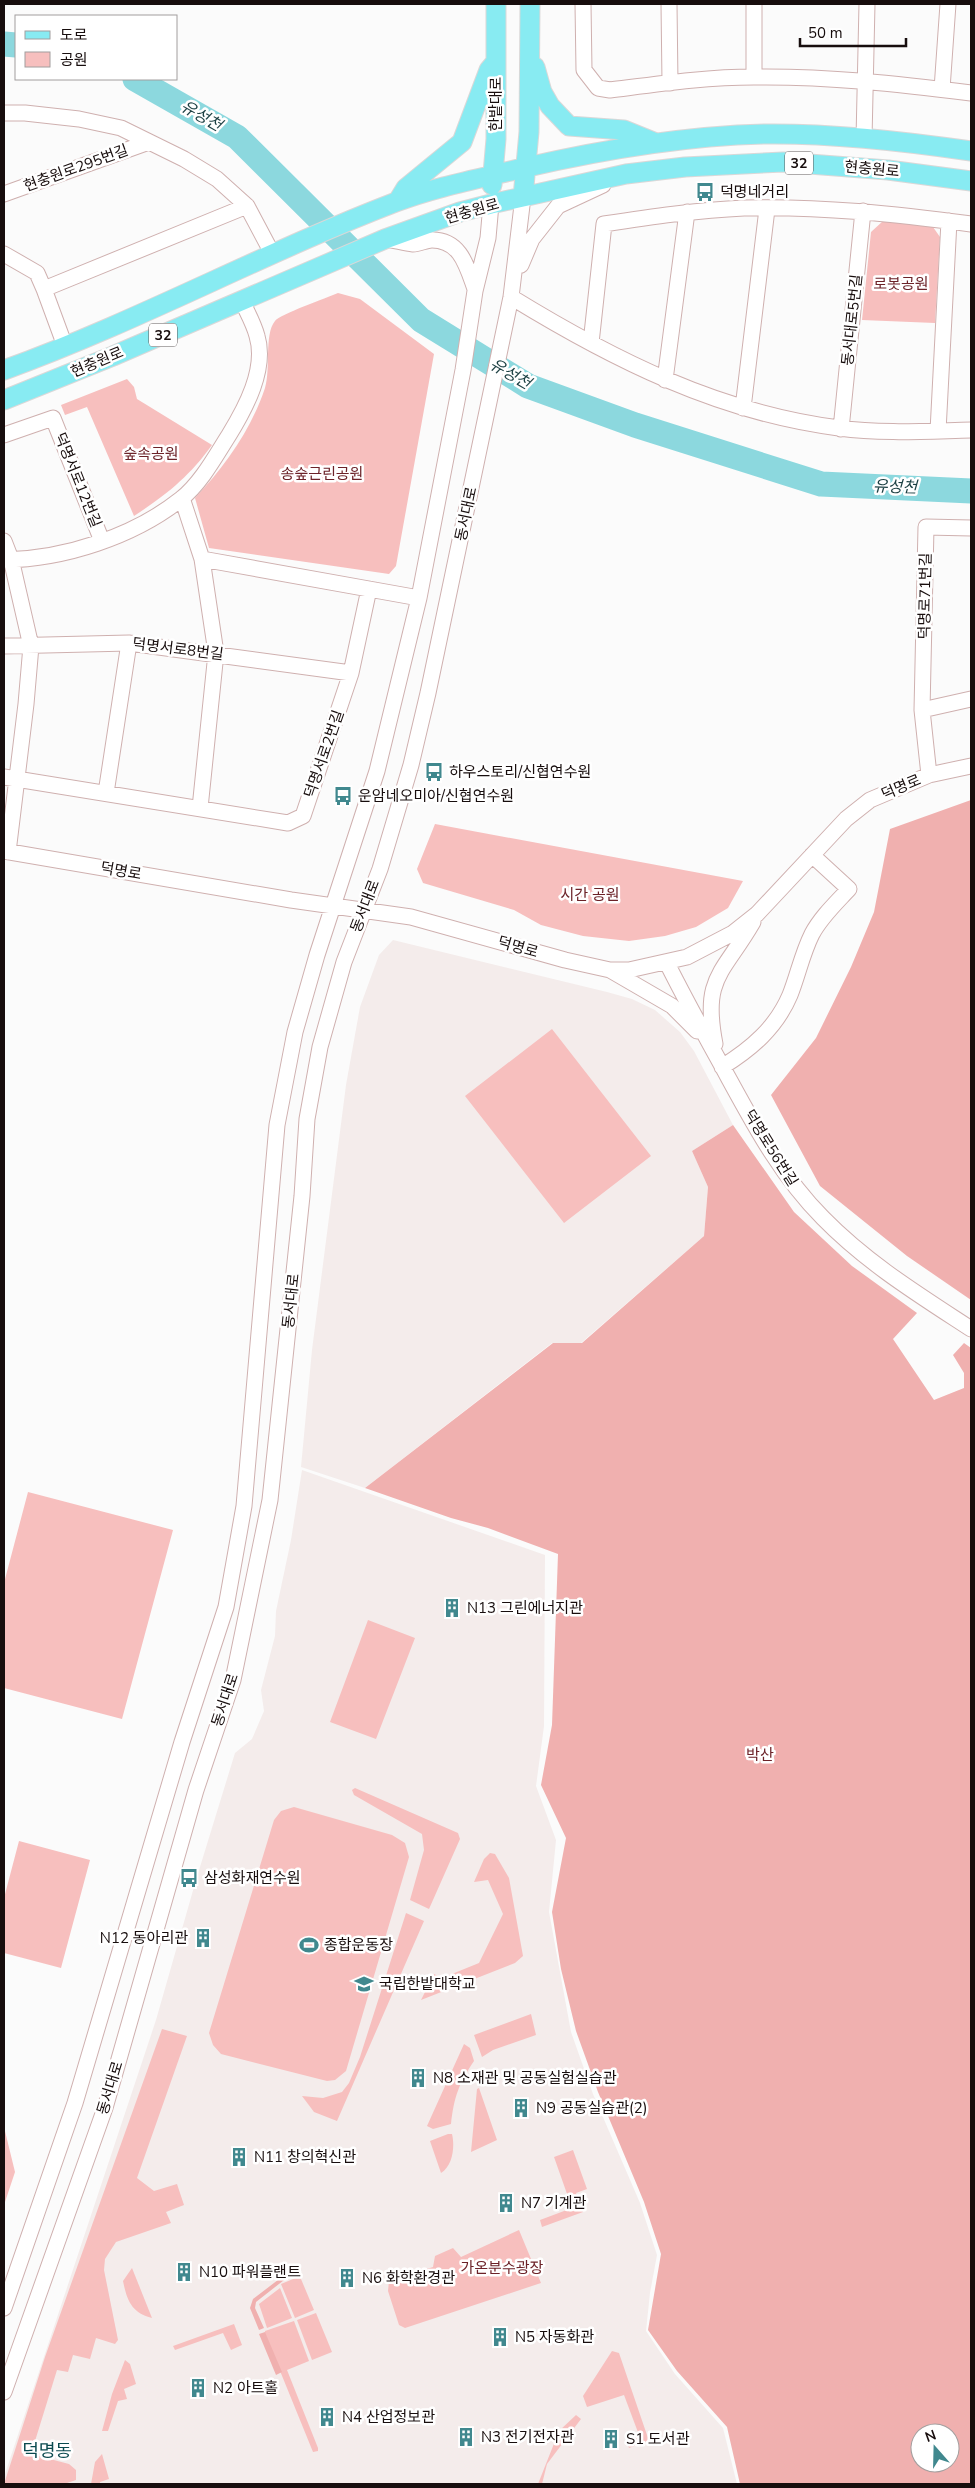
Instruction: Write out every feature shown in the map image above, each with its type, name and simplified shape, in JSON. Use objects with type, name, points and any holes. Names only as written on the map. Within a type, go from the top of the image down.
[{"type":"main road","name":"한밭대로","points":[[490,204],[496,139],[496,4]]},
{"type":"main road","points":[[523,197],[529,132],[530,4]]},
{"type":"main road","points":[[529,52],[542,92],[550,106],[569,126],[624,130],[658,144]]},
{"type":"main road","points":[[398,201],[406,188],[462,142],[488,70],[496,61]]},
{"type":"main road","name":"현충원로","points":[[4,370],[65,346],[398,201],[564,158],[712,137],[765,134],[864,139],[971,151]]},
{"type":"main road","name":"현충원로","points":[[4,400],[385,239],[460,212],[490,204],[626,174],[685,167],[783,162],[888,170],[971,181]]},
{"type":"street","points":[[583,4],[584,70],[598,88],[610,90],[754,76],[866,81],[971,93]]},
{"type":"street","points":[[669,4],[670,83]]},
{"type":"street","points":[[754,4],[754,76]]},
{"type":"street","points":[[864,139],[867,4]]},
{"type":"street","points":[[942,90],[948,4]]},
{"type":"street","name":"현충원로295번길","points":[[4,113],[25,113],[79,119],[121,128],[217,179],[247,206]]},
{"type":"street","name":"현충원로295번길","points":[[4,194],[149,142]]},
{"type":"street","points":[[626,174],[558,206],[532,239],[510,304],[591,342],[665,380],[743,408],[786,419],[842,429],[971,430]]},
{"type":"street","name":"동서대로","points":[[4,2392],[105,2108],[196,1790],[233,1680],[270,1500],[300,1216],[307,1119],[320,1047],[333,998],[380,869],[411,765],[510,304],[523,197]]},
{"type":"street","name":"동서대로","points":[[4,2308],[76,2103],[182,1742],[226,1607],[244,1506],[277,1125],[295,1032],[333,906],[377,771],[419,598],[463,370],[476,291],[488,238],[490,204]]},
{"type":"street","points":[[44,289],[247,206],[273,255]]},
{"type":"street","points":[[591,342],[604,224],[687,212],[767,209],[863,211],[971,224]]},
{"type":"street","points":[[743,408],[767,209]]},
{"type":"street","name":"동서대로5번길","points":[[842,429],[863,211]]},
{"type":"street","points":[[665,380],[687,212]]},
{"type":"street","points":[[938,430],[949,221]]},
{"type":"street","points":[[385,239],[414,244],[431,240],[442,241],[453,246],[462,254],[476,291]]},
{"type":"street","points":[[4,254],[37,273],[65,346]]},
{"type":"street","name":"덕명서로12번길","points":[[7,560],[57,554],[102,541],[157,516],[182,498],[210,465],[240,417],[259,369],[258,337],[242,301]]},
{"type":"street","name":"덕명서로12번길","points":[[4,435],[53,418],[102,541]]},
{"type":"street","points":[[182,498],[202,559],[216,653],[200,808]]},
{"type":"street","name":"덕명로71번길","points":[[929,775],[922,710],[926,527],[971,528]]},
{"type":"street","points":[[4,541],[7,560],[30,646],[11,778],[6,852]]},
{"type":"street","points":[[202,559],[419,598]]},
{"type":"street","name":"덕명서로2번길","points":[[11,778],[288,823],[303,816],[351,673],[369,589]]},
{"type":"street","points":[[106,793],[129,643]]},
{"type":"street","name":"덕명서로8번길","points":[[4,646],[129,643],[216,653],[351,673]]},
{"type":"street","points":[[922,710],[971,699]]},
{"type":"street","name":"덕명로","points":[[6,852],[411,917],[565,960],[610,970],[629,970],[667,963],[710,947],[733,933],[757,914],[846,819],[870,800],[929,775],[971,766]]},
{"type":"street","points":[[720,1062],[747,1052],[764,1035],[780,1014],[813,933],[829,910],[849,889],[812,855]]},
{"type":"street","points":[[720,1062],[711,1022],[710,1005],[713,987],[726,960],[743,938],[757,914]]},
{"type":"street","name":"덕명로56번길","points":[[667,963],[720,1062],[790,1182],[823,1218],[877,1266],[971,1329]]},
{"type":"street","points":[[610,970],[672,1006],[694,1028],[720,1062]]},
{"type":"shaded area","points":[[393,940],[607,992],[632,999],[655,1010],[680,1032],[694,1051],[733,1125],[692,1151],[708,1187],[704,1236],[581,1343],[552,1343],[365,1488],[301,1467],[312,1350],[346,1085],[360,1007],[379,955]]},
{"type":"shaded area","name":"국립한밭대학교","points":[[302,1470],[545,1555],[544,1726],[536,1786],[556,1840],[549,1912],[571,2032],[593,2094],[640,2203],[657,2255],[646,2331],[675,2374],[723,2428],[737,2484],[4,2484],[4,2477],[156,2020],[235,1753],[252,1739],[264,1711],[261,1690],[275,1636],[276,1611],[291,1540]]},
{"type":"green space","name":"로봇공원","points":[[883,221],[933,227],[940,237],[935,323],[862,320],[871,232]]},
{"type":"green space","name":"송숲근린공원","points":[[338,293],[360,299],[434,354],[396,566],[389,574],[209,548],[195,498],[236,447],[259,403],[267,380],[270,334],[275,321],[285,314]]},
{"type":"green space","name":"숲속공원","points":[[127,379],[134,387],[137,399],[212,445],[195,467],[176,485],[134,516],[87,407],[65,415],[61,405]]},
{"type":"green space","points":[[971,800],[971,1300],[907,1256],[820,1186],[771,1095],[816,1038],[851,967],[874,912],[890,829]]},
{"type":"green space","name":"시간 공원","points":[[435,824],[743,881],[728,908],[696,927],[665,936],[629,941],[583,936],[541,925],[514,910],[423,883],[417,869]]},
{"type":"green space","points":[[552,1029],[651,1156],[564,1223],[465,1096]]},
{"type":"green space","name":"박산","points":[[733,1125],[794,1212],[852,1266],[917,1313],[893,1339],[934,1400],[964,1388],[964,1373],[953,1355],[964,1343],[971,1348],[971,2484],[740,2484],[727,2427],[677,2371],[648,2330],[661,2254],[644,2202],[598,2092],[576,2031],[561,1969],[552,1912],[566,1838],[541,1785],[552,1725],[558,1554],[488,1528],[451,1518],[365,1488],[553,1343],[582,1343],[704,1236],[708,1187],[692,1151]]},
{"type":"green space","points":[[28,1492],[173,1530],[122,1719],[4,1688],[4,1583]]},
{"type":"green space","points":[[368,1620],[415,1638],[376,1739],[330,1722]]},
{"type":"green space","points":[[355,1788],[458,1833],[460,1839],[429,1909],[410,1900],[424,1850],[422,1834],[354,1795],[352,1790]]},
{"type":"green space","name":"종합운동장","points":[[294,1807],[392,1835],[405,1843],[409,1857],[346,2071],[335,2080],[327,2081],[221,2054],[213,2045],[209,2033],[274,1820],[281,1811]]},
{"type":"green space","points":[[19,1841],[90,1860],[61,1968],[4,1953],[4,1898]]},
{"type":"green space","points":[[490,1853],[495,1854],[509,1878],[523,1956],[515,1963],[421,2000],[434,1974],[442,1978],[479,1963],[503,1914],[488,1880],[474,1882],[484,1859]]},
{"type":"green space","points":[[406,1913],[424,1921],[337,2121],[314,2112],[302,2096],[323,2098],[342,2092],[349,2083],[360,2057]]},
{"type":"green space","points":[[531,2014],[536,2035],[493,2050],[482,2057],[474,2035]]},
{"type":"green space","points":[[162,2029],[187,2036],[137,2178],[154,2191],[177,2184],[184,2205],[166,2212],[171,2223],[116,2242],[105,2259],[104,2270],[118,2340],[115,2344],[96,2338],[90,2359],[73,2355],[68,2372],[57,2370],[31,2454],[69,2464],[76,2470],[76,2480],[64,2484],[4,2484],[45,2357]]},
{"type":"green space","points":[[464,2044],[470,2048],[474,2061],[464,2076],[458,2091],[451,2124],[433,2129],[427,2126]]},
{"type":"green space","points":[[479,2088],[497,2140],[471,2152],[477,2089]]},
{"type":"green space","points":[[4,2127],[15,2172],[4,2205]]},
{"type":"green space","points":[[452,2134],[451,2161],[441,2173],[430,2141]]},
{"type":"green space","points":[[573,2150],[587,2189],[576,2193],[583,2212],[542,2227],[540,2220],[572,2208],[554,2157]]},
{"type":"green space","name":"가온분수광장","points":[[519,2230],[541,2283],[405,2328],[399,2325],[388,2291],[389,2281],[433,2267],[435,2256],[453,2248],[461,2257]]},
{"type":"green space","points":[[132,2268],[152,2318],[145,2316],[135,2309],[126,2295],[123,2281]]},
{"type":"green space","points":[[291,2270],[293,2273],[256,2302],[255,2308],[264,2328],[259,2330],[250,2308],[253,2299]]},
{"type":"green space","points":[[298,2277],[301,2279],[314,2310],[295,2318],[281,2284]]},
{"type":"green space","points":[[280,2288],[292,2318],[267,2328],[259,2304]]},
{"type":"green space","points":[[316,2313],[332,2352],[312,2360],[297,2320]]},
{"type":"green space","points":[[294,2321],[309,2361],[287,2370],[318,2448],[318,2451],[313,2452],[265,2334],[265,2331]]},
{"type":"green space","points":[[234,2324],[242,2345],[231,2350],[223,2333],[175,2350],[173,2346]]},
{"type":"green space","points":[[265,2332],[282,2372],[276,2375],[259,2334]]},
{"type":"green space","points":[[612,2351],[619,2353],[648,2438],[647,2441],[629,2448],[626,2440],[639,2435],[624,2395],[587,2407],[583,2396]]},
{"type":"green space","points":[[125,2360],[130,2364],[136,2384],[124,2389],[127,2399],[118,2401],[108,2431],[102,2431],[112,2394]]},
{"type":"green space","points":[[576,2415],[581,2419],[547,2464],[542,2484],[538,2484],[559,2431]]},
{"type":"green space","points":[[102,2454],[109,2479],[100,2482],[100,2484],[91,2484],[95,2462]]},
{"type":"waterway","name":"유성천","points":[[4,44],[15,45]]},
{"type":"waterway","name":"유성천","points":[[137,80],[237,137],[421,320],[528,386],[635,425],[821,484],[971,491]]},
{"type":"place","name":"덕명네거리","points":[[705,192]]},
{"type":"place","name":"하우스토리/신협연수원","points":[[434,772]]},
{"type":"place","name":"운암네오미아/신협연수원","points":[[343,796]]},
{"type":"place","name":"N13 그린에너지관","points":[[452,1608]]},
{"type":"place","name":"삼성화재연수원","points":[[189,1878]]},
{"type":"place","name":"N12 동아리관","points":[[203,1938]]},
{"type":"place","name":"종합운동장","points":[[309,1945]]},
{"type":"place","name":"국립한밭대학교","points":[[364,1984]]},
{"type":"place","name":"N8 소재관 및 공동실험실습관","points":[[418,2078]]},
{"type":"place","name":"N9 공동실습관(2)","points":[[521,2108]]},
{"type":"place","name":"N11 창의혁신관","points":[[239,2157]]},
{"type":"place","name":"N7 기계관","points":[[506,2203]]},
{"type":"place","name":"N10 파워플랜트","points":[[184,2272]]},
{"type":"place","name":"N6 화학환경관","points":[[347,2278]]},
{"type":"place","name":"N5 자동화관","points":[[500,2337]]},
{"type":"place","name":"N2 아트홀","points":[[198,2388]]},
{"type":"place","name":"N4 산업정보관","points":[[327,2417]]},
{"type":"place","name":"N3 전기전자관","points":[[466,2437]]},
{"type":"place","name":"S1 도서관","points":[[611,2439]]},
{"type":"district","name":"덕명동","points":[[47,2451]]}]
